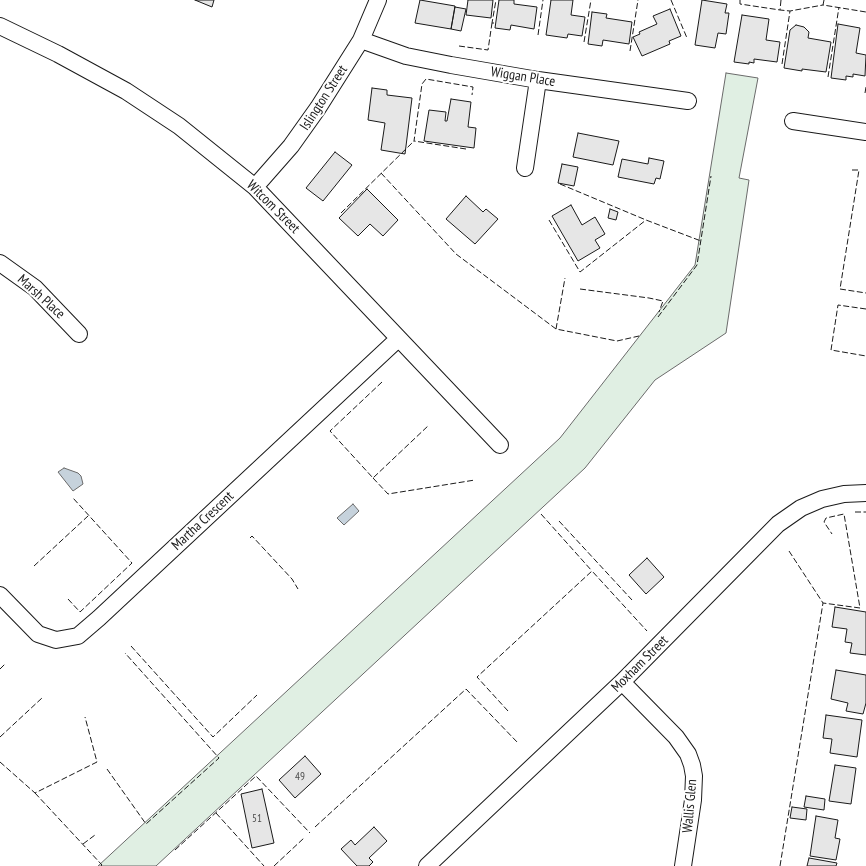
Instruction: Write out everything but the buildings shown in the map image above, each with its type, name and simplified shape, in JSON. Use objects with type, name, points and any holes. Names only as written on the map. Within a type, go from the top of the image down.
[{"type":"street","name":"Islington Street","points":[[255,187],[303,130],[318,108],[360,40],[378,0]]},
{"type":"street","name":"Witcom Street","points":[[0,26],[58,54],[126,91],[178,126],[255,187],[500,445]]},
{"type":"street","name":"Wiggan Place","points":[[360,40],[406,56],[538,80],[688,101]]},
{"type":"street","points":[[525,168],[538,80]]},
{"type":"street","points":[[793,121],[866,132]]},
{"type":"street","name":"Marsh Place","points":[[0,263],[35,288],[79,334]]},
{"type":"street","name":"Martha Crescent","points":[[0,595],[32,630],[44,637],[63,640],[75,637],[86,631],[398,339]]},
{"type":"street","name":"Moxham Street","points":[[427,866],[622,682],[760,540],[782,520],[801,508],[822,499],[844,494],[866,493]]},
{"type":"street","name":"Wallis Glen","points":[[622,682],[679,741],[688,754],[692,765],[694,776],[693,800],[683,866]]},
{"type":"green space","points":[[726,73],[758,78],[739,178],[749,180],[726,333],[655,380],[585,468],[156,866],[98,866],[560,438],[695,265]]},
{"type":"shaded area","points":[[64,468],[78,473],[83,484],[73,491],[58,472]]},
{"type":"shaded area","points":[[353,504],[359,511],[344,525],[337,518]]},
{"type":"fence","points":[[494,23],[492,23],[496,0]]},
{"type":"fence","points":[[538,35],[543,0]]},
{"type":"fence","points":[[584,42],[591,0]]},
{"type":"fence","points":[[630,51],[638,0]]},
{"type":"fence","points":[[671,0],[687,38]]},
{"type":"fence","points":[[740,0],[740,4],[780,10]]},
{"type":"fence","points":[[781,0],[780,10],[790,11],[823,5]]},
{"type":"fence","points":[[824,0],[823,5],[866,12]]},
{"type":"fence","points":[[828,77],[839,7]]},
{"type":"fence","points":[[782,64],[790,11]]},
{"type":"fence","points":[[459,46],[488,50],[492,23]]},
{"type":"fence","points":[[466,149],[414,141],[422,84],[426,79],[473,87],[472,95]]},
{"type":"fence","points":[[865,93],[866,87]]},
{"type":"fence","points":[[341,213],[414,141]]},
{"type":"fence","points":[[852,170],[859,170],[840,289],[866,293]]},
{"type":"fence","points":[[381,173],[456,254],[556,329],[617,341],[639,336]]},
{"type":"fence","points":[[658,317],[697,265],[711,176]]},
{"type":"fence","points":[[560,184],[701,241]]},
{"type":"fence","points":[[549,220],[580,272],[646,220]]},
{"type":"fence","points":[[556,329],[565,278]]},
{"type":"fence","points":[[580,289],[663,301],[659,312]]},
{"type":"fence","points":[[866,309],[838,305],[831,350],[866,356]]},
{"type":"fence","points":[[382,382],[330,431],[373,478],[429,425]]},
{"type":"fence","points":[[373,478],[388,494],[475,480]]},
{"type":"fence","points":[[68,599],[80,612],[132,563],[73,498]]},
{"type":"fence","points":[[855,512],[866,512]]},
{"type":"fence","points":[[541,514],[592,571]]},
{"type":"fence","points":[[789,551],[823,603],[860,608],[844,514],[826,518],[824,522],[832,534]]},
{"type":"fence","points":[[34,566],[88,516]]},
{"type":"fence","points":[[559,521],[632,600]]},
{"type":"fence","points":[[250,538],[252,536],[292,579],[298,589]]},
{"type":"fence","points":[[508,711],[477,677],[592,571],[647,631]]},
{"type":"fence","points":[[780,866],[823,603]]},
{"type":"fence","points":[[131,646],[213,737],[257,695]]},
{"type":"fence","points":[[107,769],[146,824],[219,758],[125,653]]},
{"type":"fence","points":[[0,669],[6,663]]},
{"type":"fence","points":[[315,827],[466,689],[518,743]]},
{"type":"fence","points":[[0,737],[42,698]]},
{"type":"fence","points":[[0,762],[35,793],[97,762],[85,717]]},
{"type":"fence","points":[[175,850],[256,776],[310,833]]},
{"type":"fence","points":[[35,793],[101,866]]},
{"type":"fence","points":[[216,813],[264,866]]},
{"type":"fence","points":[[83,844],[95,835]]},
{"type":"fence","points":[[274,866],[304,838]]}]
